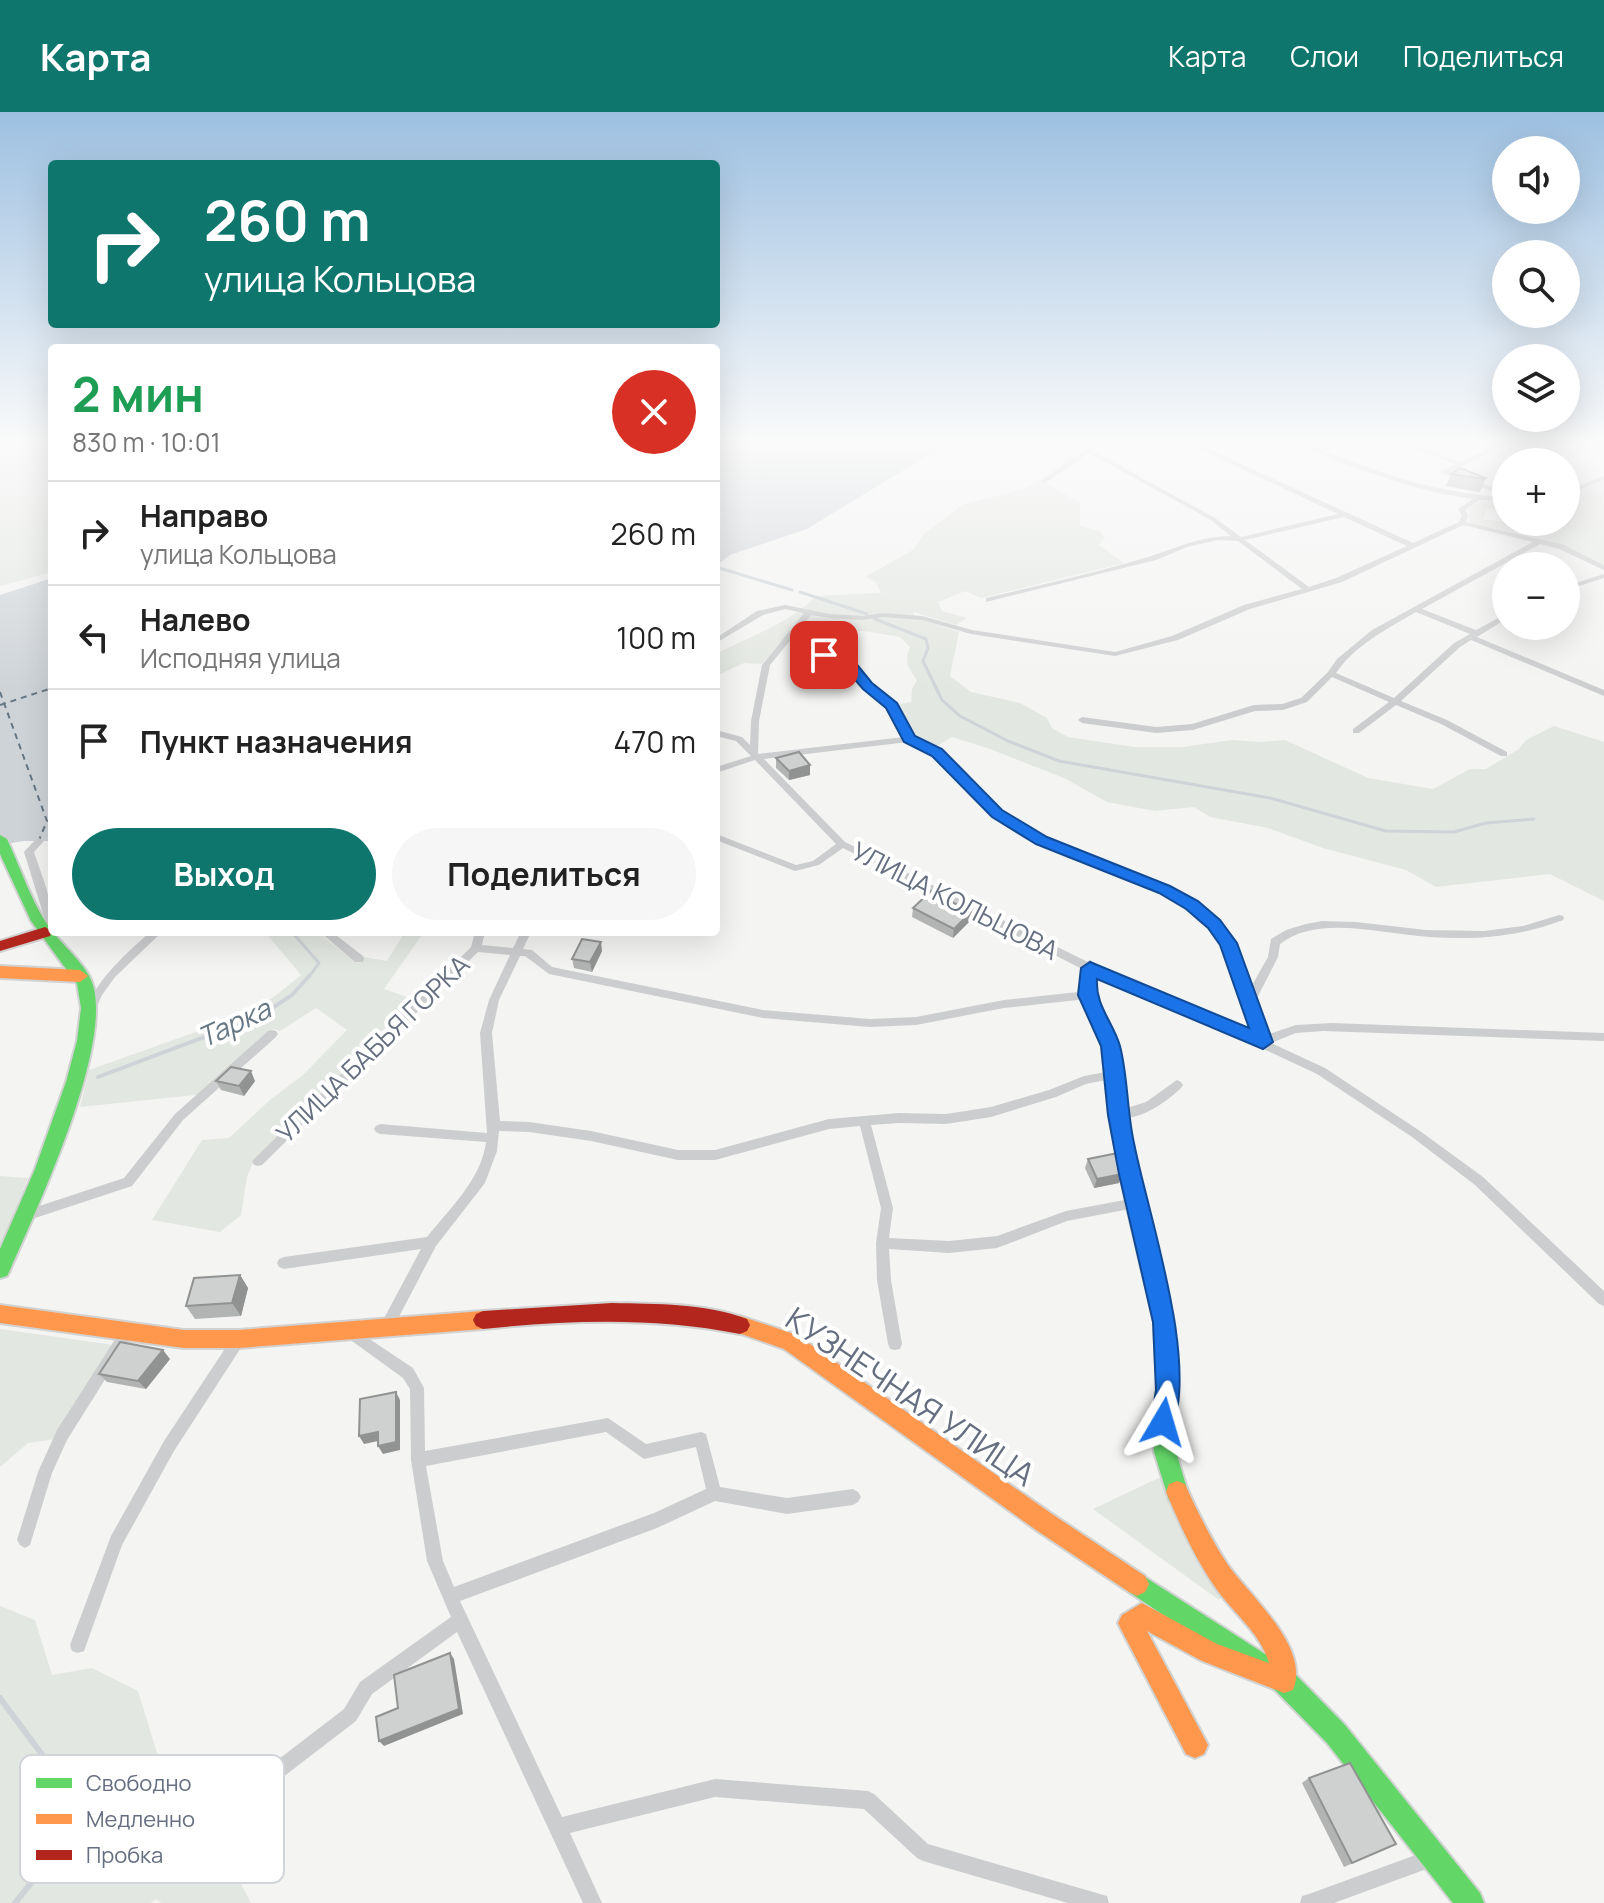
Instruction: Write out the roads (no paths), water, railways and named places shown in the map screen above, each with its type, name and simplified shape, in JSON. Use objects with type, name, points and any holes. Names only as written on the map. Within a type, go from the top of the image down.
[{"type":"main road","points":[[2,843],[48,936]]},
{"type":"main road","points":[[0,946],[45,932]]},
{"type":"main road","points":[[0,1270],[66,1108],[88,1018],[89,992],[48,936]]},
{"type":"main road","points":[[1090,968],[1087,995],[1110,1046],[1118,1115],[1135,1203],[1164,1322],[1167,1390],[1163,1422],[1165,1452],[1172,1481],[1190,1521],[1225,1581],[1272,1634],[1281,1653],[1284,1681],[1235,1666],[1182,1642],[1142,1615],[1130,1623],[1195,1745]]},
{"type":"main road","points":[[0,972],[80,976]]},
{"type":"main road","name":"КУЗНЕЧНАЯ УЛИЦА","points":[[0,1314],[184,1339],[239,1339],[605,1312],[723,1318],[757,1327],[790,1342],[1044,1522],[1284,1681],[1336,1734],[1470,1903]]},
{"type":"street","points":[[1219,524],[1307,589]]},
{"type":"street","points":[[989,600],[1153,558],[1178,547],[1225,538],[1240,539],[1306,524]]},
{"type":"street","points":[[1362,524],[1413,546]]},
{"type":"street","points":[[720,638],[760,613],[785,607],[830,616],[922,618],[983,635],[1115,654],[1175,638],[1247,607],[1339,580],[1461,524]]},
{"type":"street","points":[[1465,524],[1540,541],[1604,568]]},
{"type":"street","points":[[1082,720],[1156,730],[1193,727],[1241,711],[1283,707],[1304,700],[1340,661],[1375,632],[1540,541]]},
{"type":"street","points":[[1580,584],[1604,576]]},
{"type":"street","points":[[1414,609],[1604,693]]},
{"type":"street","points":[[756,755],[755,721],[766,665],[810,611]]},
{"type":"street","points":[[1356,731],[1397,700],[1457,645],[1492,625]]},
{"type":"street","points":[[797,658],[824,655],[845,661],[867,686],[892,706],[909,739]]},
{"type":"street","points":[[1331,674],[1397,700],[1504,754]]},
{"type":"street","name":"УЛИЦА КОЛЬЦОВА","points":[[720,734],[739,739],[842,844],[1090,968],[1263,1042],[1321,1071],[1479,1181],[1604,1300]]},
{"type":"street","points":[[720,768],[756,755],[909,739],[937,753],[997,814],[1018,828],[1164,889],[1192,905],[1214,924],[1228,943],[1263,1042],[1299,1028],[1332,1027],[1604,1037]]},
{"type":"street","points":[[720,839],[795,868],[816,863],[842,844]]},
{"type":"street","points":[[39,841],[29,852],[48,914]]},
{"type":"street","points":[[1250,1000],[1273,957],[1275,942],[1286,933],[1340,924],[1404,932],[1489,933],[1518,931],[1559,918]]},
{"type":"street","points":[[45,932],[48,925]]},
{"type":"street","points":[[88,1018],[96,995],[117,968],[153,936]]},
{"type":"street","points":[[330,936],[359,959]]},
{"type":"street","name":"УЛИЦА БАБЬЯ ГОРКА","points":[[258,1161],[476,948],[479,936]]},
{"type":"street","points":[[386,1328],[431,1242],[481,1179],[493,1132],[486,1033],[494,1000],[524,936]]},
{"type":"street","points":[[476,948],[517,950],[528,953],[549,970],[763,1014],[870,1023],[916,1021],[1004,1004],[1087,995]]},
{"type":"street","points":[[22,1218],[128,1182],[179,1117],[272,1034]]},
{"type":"street","points":[[380,1129],[493,1132],[529,1127],[591,1136],[678,1155],[715,1155],[829,1124],[864,1120],[946,1119],[991,1112],[1052,1094],[1084,1080],[1112,1075]]},
{"type":"street","points":[[1118,1115],[1138,1111],[1162,1099],[1177,1085]]},
{"type":"street","points":[[864,1120],[887,1208],[882,1243],[884,1280],[895,1344]]},
{"type":"street","points":[[882,1243],[949,1247],[997,1242],[1066,1216],[1135,1203]]},
{"type":"street","points":[[284,1263],[431,1242]]},
{"type":"street","points":[[25,1540],[45,1472],[62,1435],[128,1331]]},
{"type":"street","points":[[348,1331],[408,1373],[417,1388],[418,1460],[435,1561],[593,1903]]},
{"type":"street","points":[[78,1645],[102,1576],[137,1501],[239,1339]]},
{"type":"street","points":[[418,1460],[608,1425],[644,1452],[701,1439],[714,1493]]},
{"type":"street","points":[[449,1597],[657,1520],[714,1493],[787,1506],[853,1497]]},
{"type":"street","points":[[284,1766],[350,1715],[366,1688],[460,1620]]},
{"type":"street","points":[[558,1827],[715,1788],[868,1800],[923,1852],[1100,1903]]},
{"type":"street","points":[[1309,1903],[1435,1857]]},
{"type":"waterway","points":[[720,568],[792,590]]},
{"type":"waterway","points":[[800,592],[867,614]]},
{"type":"waterway","points":[[875,619],[926,639],[928,648],[923,661],[942,700],[960,716],[1008,741],[1059,761],[1270,798],[1386,831],[1454,832],[1486,823],[1534,819]]},
{"type":"waterway","name":"Тарка","points":[[295,936],[319,963],[309,977]]},
{"type":"waterway","name":"Тарка","points":[[98,1077],[260,1016],[292,995],[310,975]]},
{"type":"waterway","name":"Тарка","points":[[0,1698],[42,1755]]},
{"type":"waterway","name":"Тарка","points":[[15,1903],[31,1883]]}]
